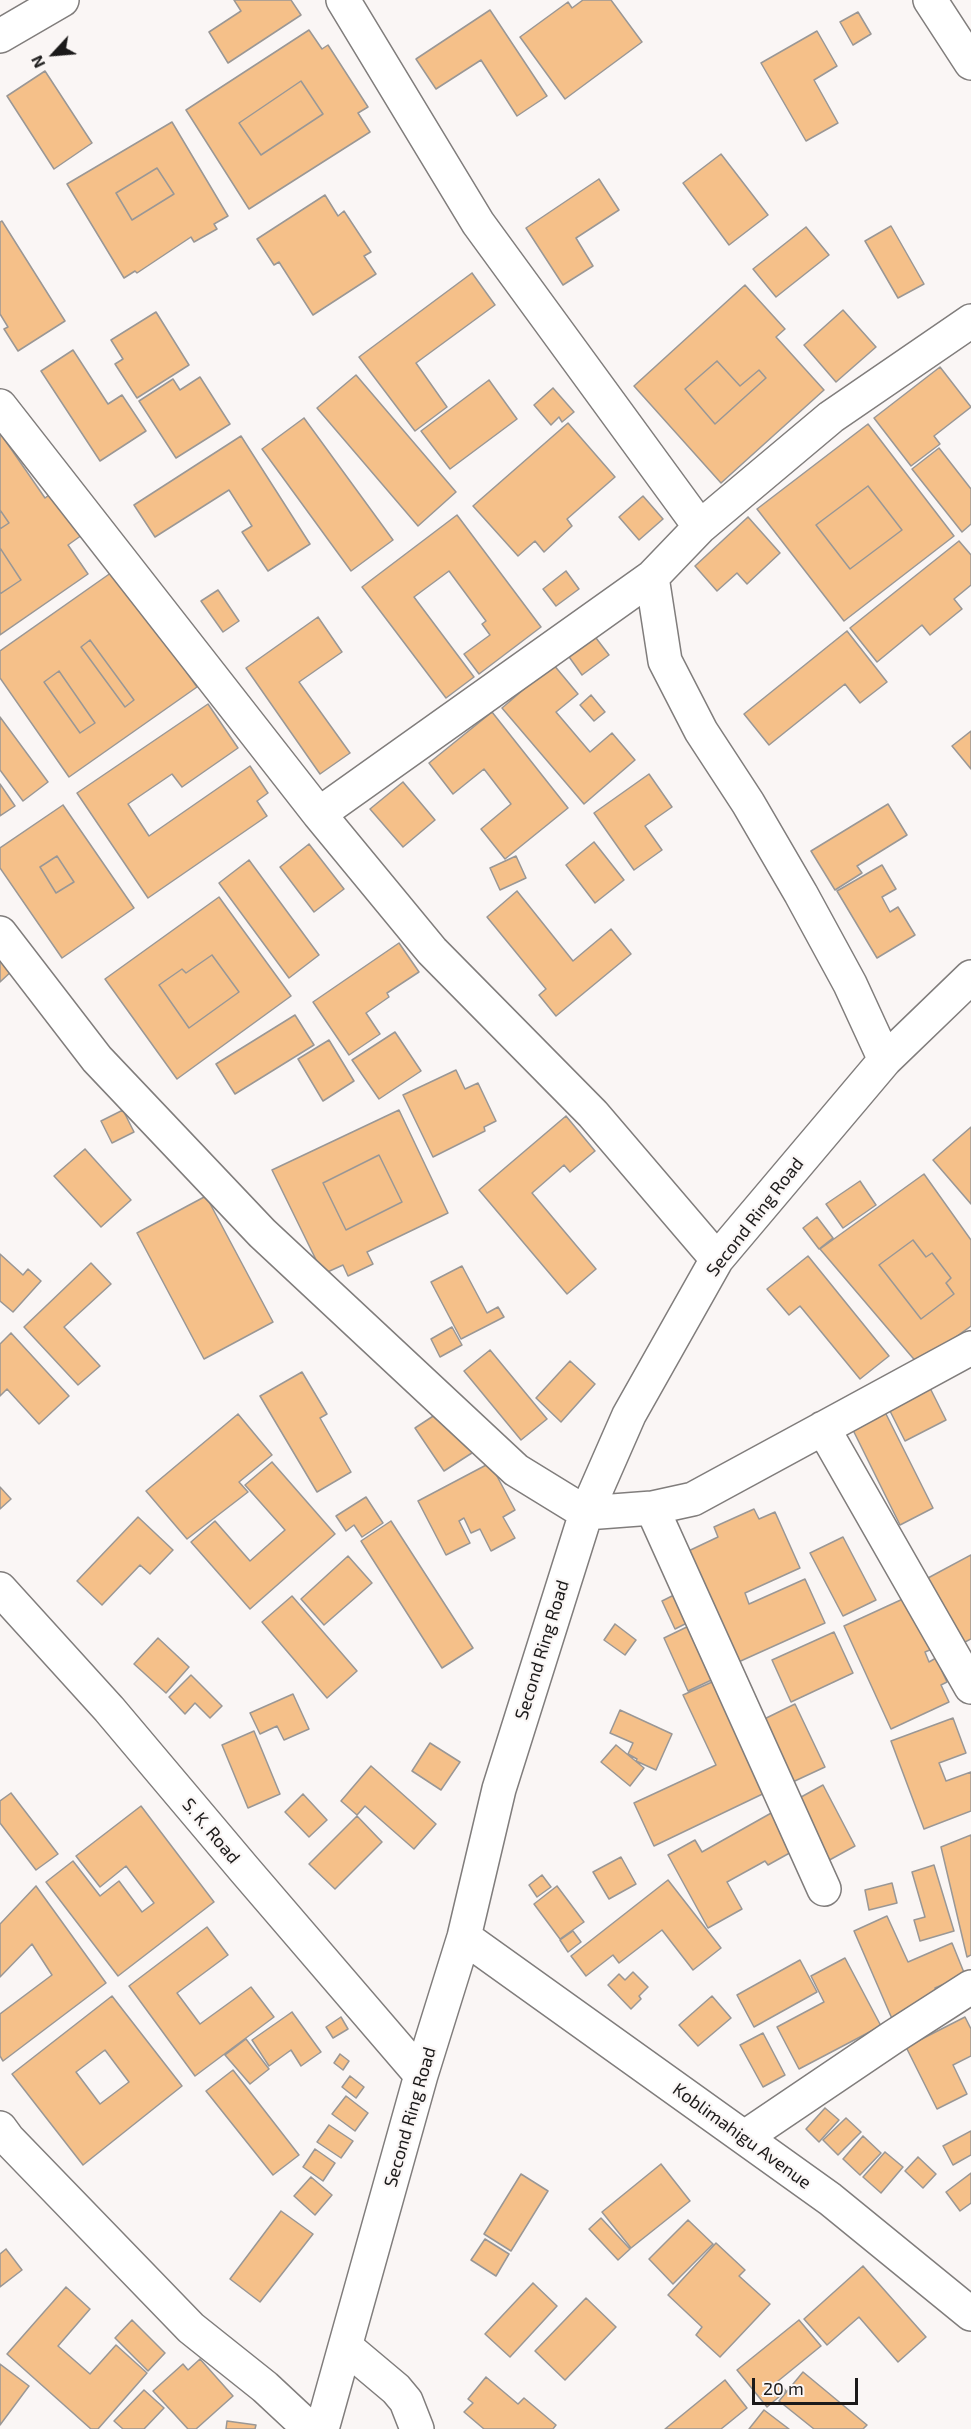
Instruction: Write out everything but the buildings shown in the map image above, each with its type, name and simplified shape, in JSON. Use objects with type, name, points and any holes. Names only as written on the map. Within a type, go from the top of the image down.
[{"type":"street","points":[[0,36],[62,0]]},
{"type":"street","points":[[343,0],[478,223],[700,527]]},
{"type":"street","points":[[930,0],[971,63]]},
{"type":"street","points":[[319,814],[652,577],[700,527],[831,417],[971,321]]},
{"type":"street","points":[[0,406],[319,814],[432,951],[593,1114],[717,1259]]},
{"type":"street","points":[[652,577],[665,661],[702,731],[748,803],[807,904],[850,984],[885,1060]]},
{"type":"street","points":[[0,933],[97,1059],[262,1233],[516,1470],[586,1513],[652,1508],[693,1499],[971,1347]]},
{"type":"street","name":"Second Ring Road","points":[[322,2429],[421,2075],[464,1937],[499,1789],[586,1513],[629,1415],[717,1259],[885,1060],[971,977]]},
{"type":"street","points":[[823,1428],[971,1687]]},
{"type":"street","points":[[652,1508],[824,1889]]},
{"type":"street","name":"S. K. Road","points":[[0,1589],[110,1709],[421,2075]]},
{"type":"street","name":"Koblimahigu Avenue","points":[[464,1937],[830,2199],[971,2314]]},
{"type":"street","points":[[745,2137],[971,1987]]},
{"type":"street","points":[[0,2128],[8,2139],[191,2328],[265,2387],[310,2429]]},
{"type":"street","points":[[346,2346],[396,2389],[414,2416],[417,2429]]}]
